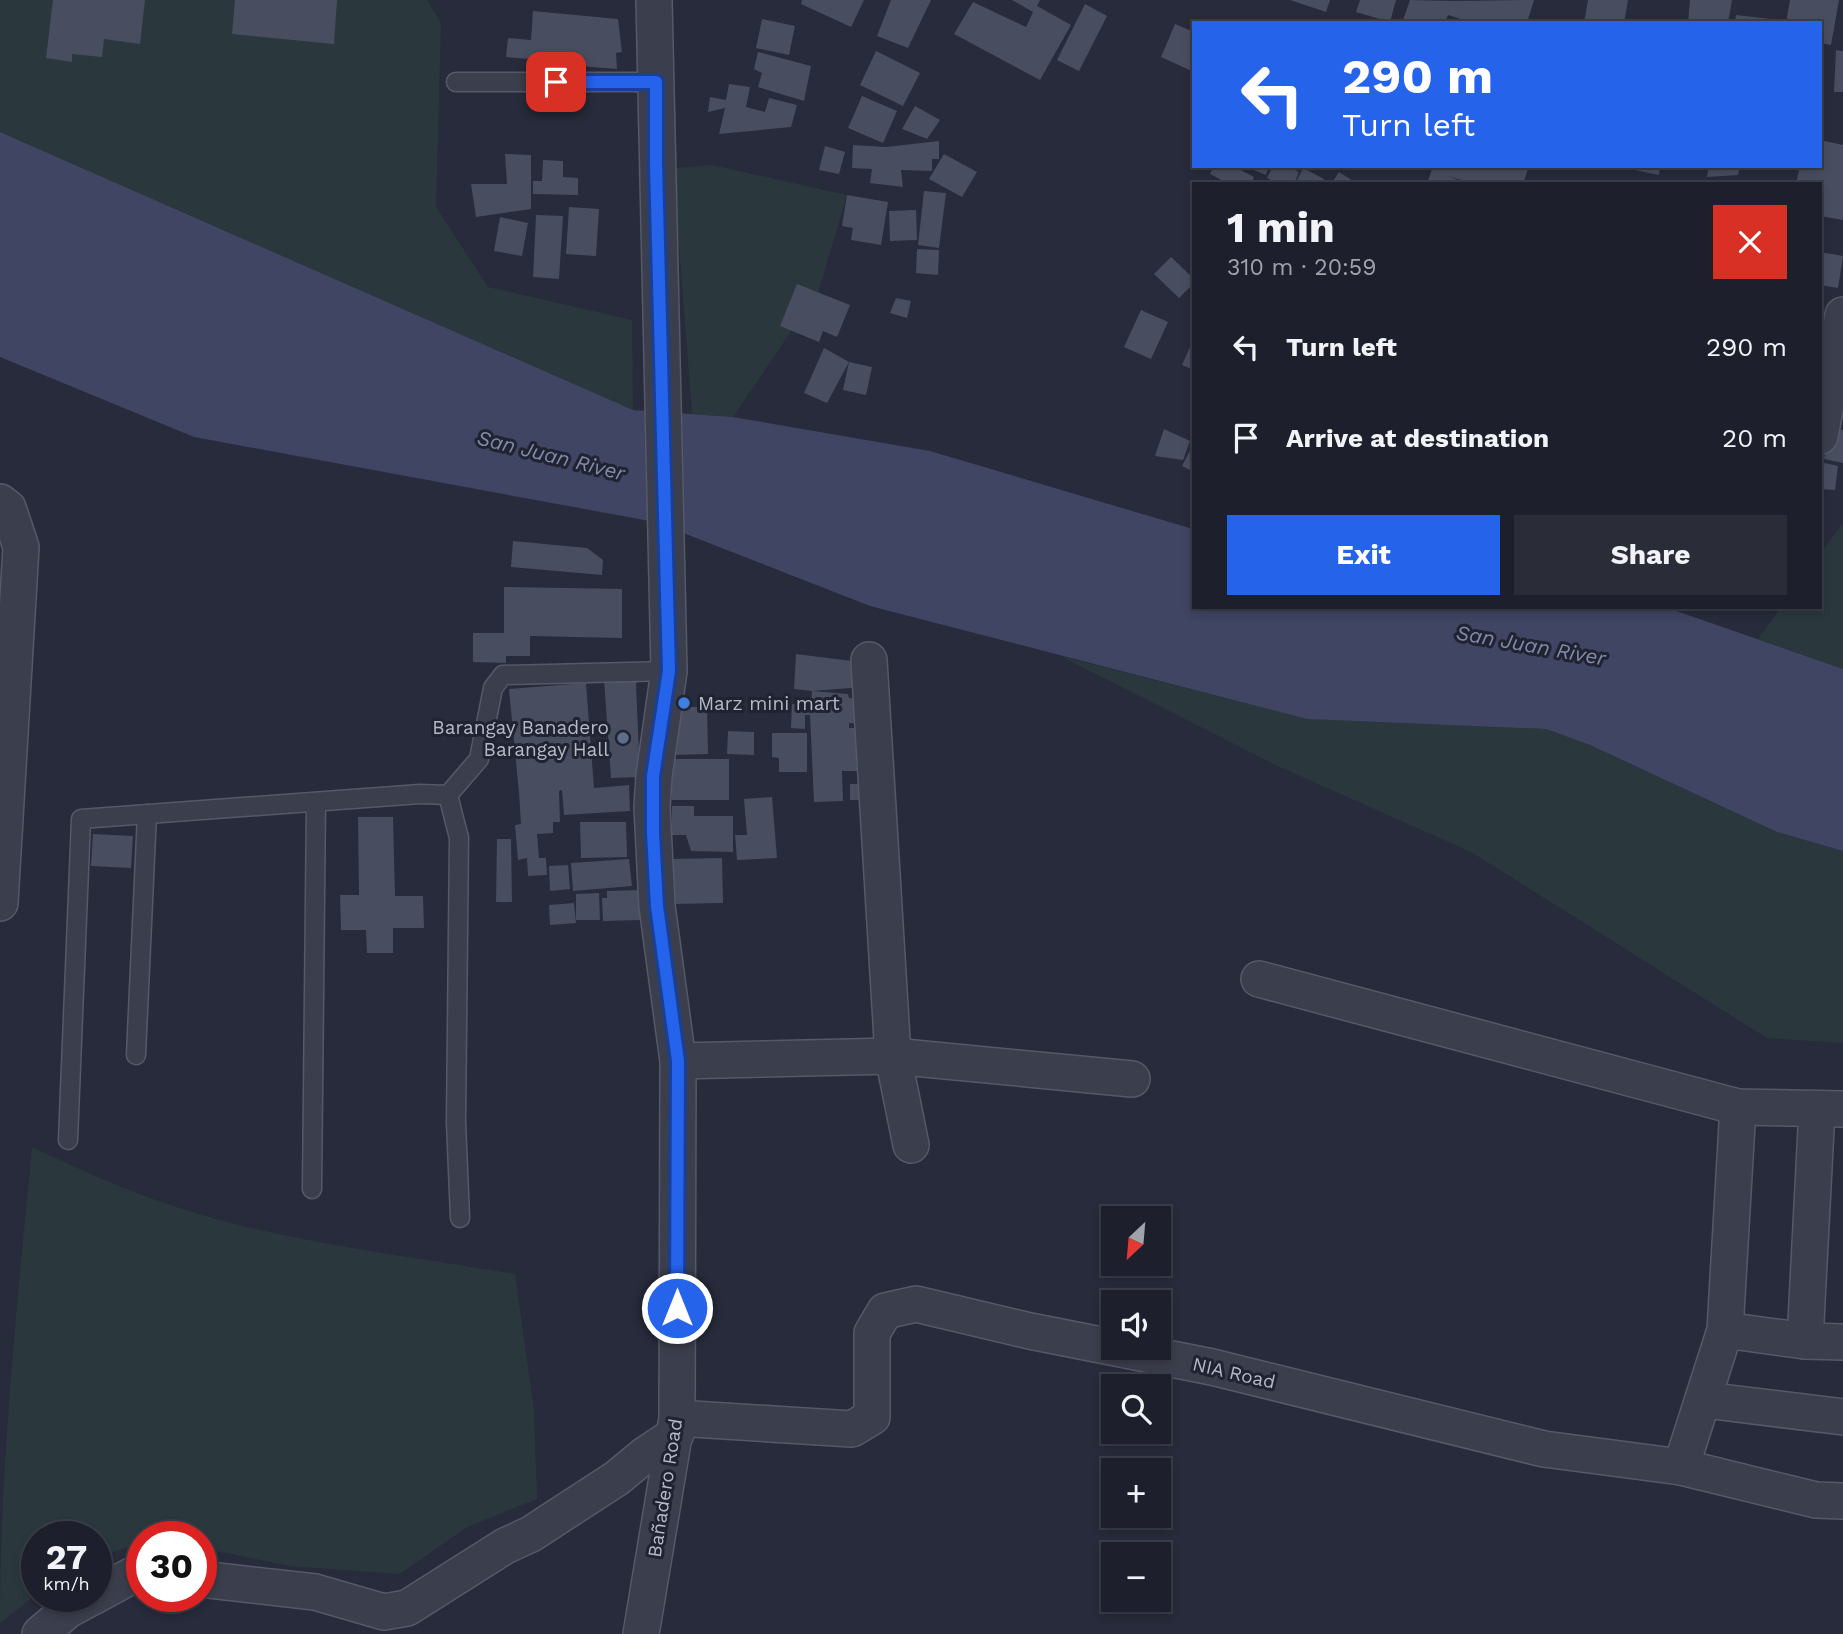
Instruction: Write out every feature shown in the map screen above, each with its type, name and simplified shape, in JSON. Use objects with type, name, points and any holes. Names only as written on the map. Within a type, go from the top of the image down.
[{"type":"street","name":"Bañadero Road","points":[[641,1634],[676,1426],[678,1061],[657,906],[653,833],[653,776],[669,671],[654,0]]},
{"type":"street","points":[[1822,426],[1843,316]]},
{"type":"street","points":[[0,502],[8,508],[21,547],[0,903]]},
{"type":"street","points":[[869,660],[893,1056],[911,1146]]},
{"type":"street","points":[[1259,979],[1738,1107],[1830,1109],[1805,1341]]},
{"type":"street","points":[[678,1061],[893,1056],[1132,1079]]},
{"type":"street","points":[[1681,1467],[1705,1400],[1725,1330],[1738,1107]]},
{"type":"street","name":"NIA Road","points":[[676,1426],[852,1429],[872,1417],[872,1333],[884,1311],[916,1304],[1030,1332],[1212,1367],[1544,1449],[1681,1467],[1816,1500],[1843,1501]]},
{"type":"street","points":[[1725,1330],[1805,1341],[1843,1342]]},
{"type":"street","points":[[1705,1400],[1843,1417]]},
{"type":"street","points":[[217,1582],[315,1592],[384,1612],[407,1608],[505,1546],[531,1534],[617,1478],[676,1426]]},
{"type":"street","points":[[40,1634],[66,1612]]},
{"type":"lane","points":[[456,82],[656,82]]},
{"type":"lane","points":[[68,1140],[80,819],[448,795],[479,759],[493,688],[503,675],[669,671]]},
{"type":"lane","points":[[448,795],[459,838],[456,1122],[460,1218]]},
{"type":"lane","points":[[312,1189],[316,802]]},
{"type":"lane","points":[[136,1055],[147,814]]},
{"type":"shaded area","points":[[0,0],[427,0],[441,23],[436,207],[488,287],[632,320],[633,410],[0,132]]},
{"type":"shaded area","points":[[712,165],[847,195],[819,290],[733,417],[692,414],[673,168]]},
{"type":"shaded area","points":[[1843,523],[1843,669],[1758,639],[1780,609],[1822,609],[1822,551]]},
{"type":"shaded area","points":[[1060,656],[1307,719],[1546,729],[1590,745],[1777,832],[1843,851],[1843,1043],[1767,1038],[1471,852],[1280,767]]},
{"type":"shaded area","points":[[32,1147],[133,1192],[234,1224],[354,1248],[515,1274],[534,1411],[537,1499],[467,1527],[400,1574],[290,1566],[217,1551],[217,1521],[126,1521],[126,1548],[112,1552],[112,1521],[21,1521],[21,1607],[0,1623],[6,1444]]},
{"type":"water","name":"San Juan River","points":[[0,132],[633,410],[733,417],[930,451],[1192,529],[1192,609],[1671,609],[1843,669],[1843,851],[1777,832],[1590,745],[1546,729],[1307,719],[870,606],[655,522],[194,437],[0,357]]},
{"type":"building","points":[[53,0],[145,0],[140,44],[104,39],[102,57],[72,54],[72,62],[46,58]]},
{"type":"building","points":[[235,0],[337,0],[334,44],[232,34]]},
{"type":"building","points":[[802,0],[864,0],[851,27],[801,4]]},
{"type":"building","points":[[891,0],[931,0],[908,48],[877,36]]},
{"type":"building","points":[[1012,0],[1040,0],[1037,6],[1071,25],[1040,80],[954,34],[973,2],[1026,27],[1033,12]]},
{"type":"building","points":[[1290,0],[1330,0],[1326,12]]},
{"type":"building","points":[[1360,0],[1396,0],[1390,21],[1356,12]]},
{"type":"building","points":[[1410,0],[1534,0],[1528,21],[1467,21],[1448,15],[1446,21],[1403,21]]},
{"type":"building","points":[[1588,0],[1628,0],[1624,21],[1584,21]]},
{"type":"building","points":[[1690,0],[1732,0],[1728,21],[1688,21]]},
{"type":"building","points":[[1790,0],[1839,0],[1831,45],[1822,43],[1822,21],[1786,21]]},
{"type":"building","points":[[1085,4],[1107,16],[1079,71],[1057,60]]},
{"type":"building","points":[[533,11],[618,19],[622,52],[616,53],[617,69],[529,62],[530,59],[506,57],[508,38],[531,40]]},
{"type":"building","points":[[1736,15],[1771,19],[1771,21],[1735,21]]},
{"type":"building","points":[[762,19],[795,26],[789,55],[756,48]]},
{"type":"building","points":[[1175,24],[1192,31],[1192,71],[1161,57]]},
{"type":"building","points":[[1836,50],[1843,51],[1843,92],[1834,92]]},
{"type":"building","points":[[876,51],[920,73],[903,106],[860,85]]},
{"type":"building","points":[[758,52],[811,66],[804,101],[758,87],[762,73],[754,69]]},
{"type":"building","points":[[729,84],[750,87],[746,107],[765,112],[769,98],[797,105],[791,127],[719,134],[725,108],[708,112],[710,97],[726,100]]},
{"type":"building","points":[[862,96],[897,111],[883,143],[848,128]]},
{"type":"building","points":[[915,106],[940,120],[927,139],[902,129]]},
{"type":"building","points":[[1822,140],[1843,145],[1843,220],[1822,216],[1822,182],[1796,182],[1800,168],[1822,168]]},
{"type":"building","points":[[939,141],[939,159],[932,159],[932,171],[901,170],[903,187],[870,183],[872,169],[852,168],[853,145],[886,147]]},
{"type":"building","points":[[825,146],[845,152],[839,174],[819,170]]},
{"type":"building","points":[[505,154],[531,155],[531,209],[476,217],[471,184],[507,184]]},
{"type":"building","points":[[944,154],[977,172],[962,197],[929,179]]},
{"type":"building","points":[[543,160],[563,161],[563,177],[578,178],[578,195],[533,194],[533,181],[542,181]]},
{"type":"building","points":[[1213,168],[1237,168],[1254,177],[1252,182],[1225,182],[1210,174]]},
{"type":"building","points":[[1249,168],[1268,168],[1266,175]]},
{"type":"building","points":[[1272,168],[1291,168],[1299,172],[1295,182],[1275,182],[1267,178]]},
{"type":"building","points":[[1303,168],[1324,179],[1323,182],[1296,182]]},
{"type":"building","points":[[1432,168],[1528,169],[1524,182],[1469,182],[1447,176],[1464,182],[1428,182]]},
{"type":"building","points":[[1626,168],[1660,168],[1659,175]]},
{"type":"building","points":[[1709,168],[1740,168],[1738,175],[1707,177]]},
{"type":"building","points":[[1339,172],[1355,182],[1332,182]]},
{"type":"building","points":[[924,191],[946,193],[939,248],[918,245]]},
{"type":"building","points":[[847,195],[888,202],[881,245],[851,240],[853,228],[842,226]]},
{"type":"building","points":[[569,207],[599,209],[596,256],[566,254]]},
{"type":"building","points":[[916,210],[917,240],[890,241],[889,211]]},
{"type":"building","points":[[536,215],[563,216],[559,279],[533,277]]},
{"type":"building","points":[[500,217],[528,223],[522,256],[494,251]]},
{"type":"building","points":[[917,249],[939,250],[938,275],[916,273]]},
{"type":"building","points":[[1822,252],[1843,256],[1838,288],[1822,285]]},
{"type":"building","points":[[1171,257],[1192,277],[1192,285],[1179,298],[1154,274]]},
{"type":"building","points":[[797,284],[850,305],[837,337],[823,331],[819,342],[780,326]]},
{"type":"building","points":[[896,298],[911,301],[907,318],[890,313]]},
{"type":"building","points":[[1141,310],[1168,322],[1151,359],[1124,347]]},
{"type":"building","points":[[1192,342],[1192,369],[1182,365]]},
{"type":"building","points":[[824,348],[849,362],[827,403],[804,393]]},
{"type":"building","points":[[849,362],[872,367],[866,395],[843,390]]},
{"type":"building","points":[[1830,428],[1843,430],[1843,463],[1824,459]]},
{"type":"building","points":[[1164,429],[1190,441],[1183,460],[1155,456]]},
{"type":"building","points":[[1192,447],[1192,471],[1182,466]]},
{"type":"building","points":[[1822,462],[1838,466],[1835,490],[1822,489]]},
{"type":"building","points":[[513,541],[587,548],[603,560],[602,575],[511,567]]},
{"type":"building","points":[[504,587],[622,589],[622,638],[530,636],[530,656],[506,656],[506,663],[473,662],[473,633],[504,633]]},
{"type":"building","points":[[796,654],[860,662],[863,687],[812,691],[794,689]]},
{"type":"building","points":[[640,678],[636,684],[640,777],[611,778],[604,679]]},
{"type":"building","points":[[586,683],[594,788],[629,785],[630,811],[564,815],[562,790],[559,791],[560,822],[553,822],[553,833],[537,834],[539,858],[546,858],[547,875],[528,876],[527,858],[518,860],[515,825],[521,824],[509,689]]},
{"type":"building","points":[[812,691],[848,694],[849,698],[865,699],[863,724],[849,723],[849,728],[870,728],[865,771],[842,771],[843,801],[814,802],[810,715],[805,715],[805,729],[791,728],[792,704],[811,704]]},
{"type":"building","points":[[677,707],[707,707],[708,754],[671,755],[671,741],[677,741]]},
{"type":"building","points":[[728,731],[754,732],[754,755],[727,754]]},
{"type":"building","points":[[772,733],[807,733],[807,772],[779,772],[779,758],[772,757]]},
{"type":"building","points":[[671,759],[729,759],[729,800],[672,800]]},
{"type":"building","points":[[850,784],[869,784],[869,800],[850,800]]},
{"type":"building","points":[[772,797],[777,858],[737,860],[735,835],[747,835],[744,799]]},
{"type":"building","points":[[672,806],[694,806],[694,816],[733,816],[733,852],[691,851],[686,835],[672,835]]},
{"type":"building","points":[[358,817],[393,817],[395,896],[423,896],[424,928],[393,928],[393,953],[367,953],[366,930],[341,930],[340,895],[359,895]]},
{"type":"building","points":[[580,822],[626,822],[627,857],[581,858]]},
{"type":"building","points":[[93,834],[133,836],[131,868],[91,866]]},
{"type":"building","points":[[497,839],[511,839],[512,902],[496,902]]},
{"type":"building","points":[[722,858],[723,903],[673,904],[672,859]]},
{"type":"building","points":[[629,859],[632,886],[573,891],[571,863]]},
{"type":"building","points":[[568,865],[570,889],[550,891],[549,866]]},
{"type":"building","points":[[641,890],[642,920],[603,921],[602,898],[607,898],[607,891]]},
{"type":"building","points":[[599,893],[600,920],[576,920],[576,894]]},
{"type":"building","points":[[574,903],[576,923],[550,925],[549,905]]},
{"type":"place","name":"Marz mini mart","points":[[684,703]]},
{"type":"place","name":"Barangay Banadero Barangay Hall","points":[[623,738]]},
{"type":"route","points":[[556,82],[656,82],[669,671],[653,776],[653,833],[657,906],[678,1061],[677,1308]]}]
